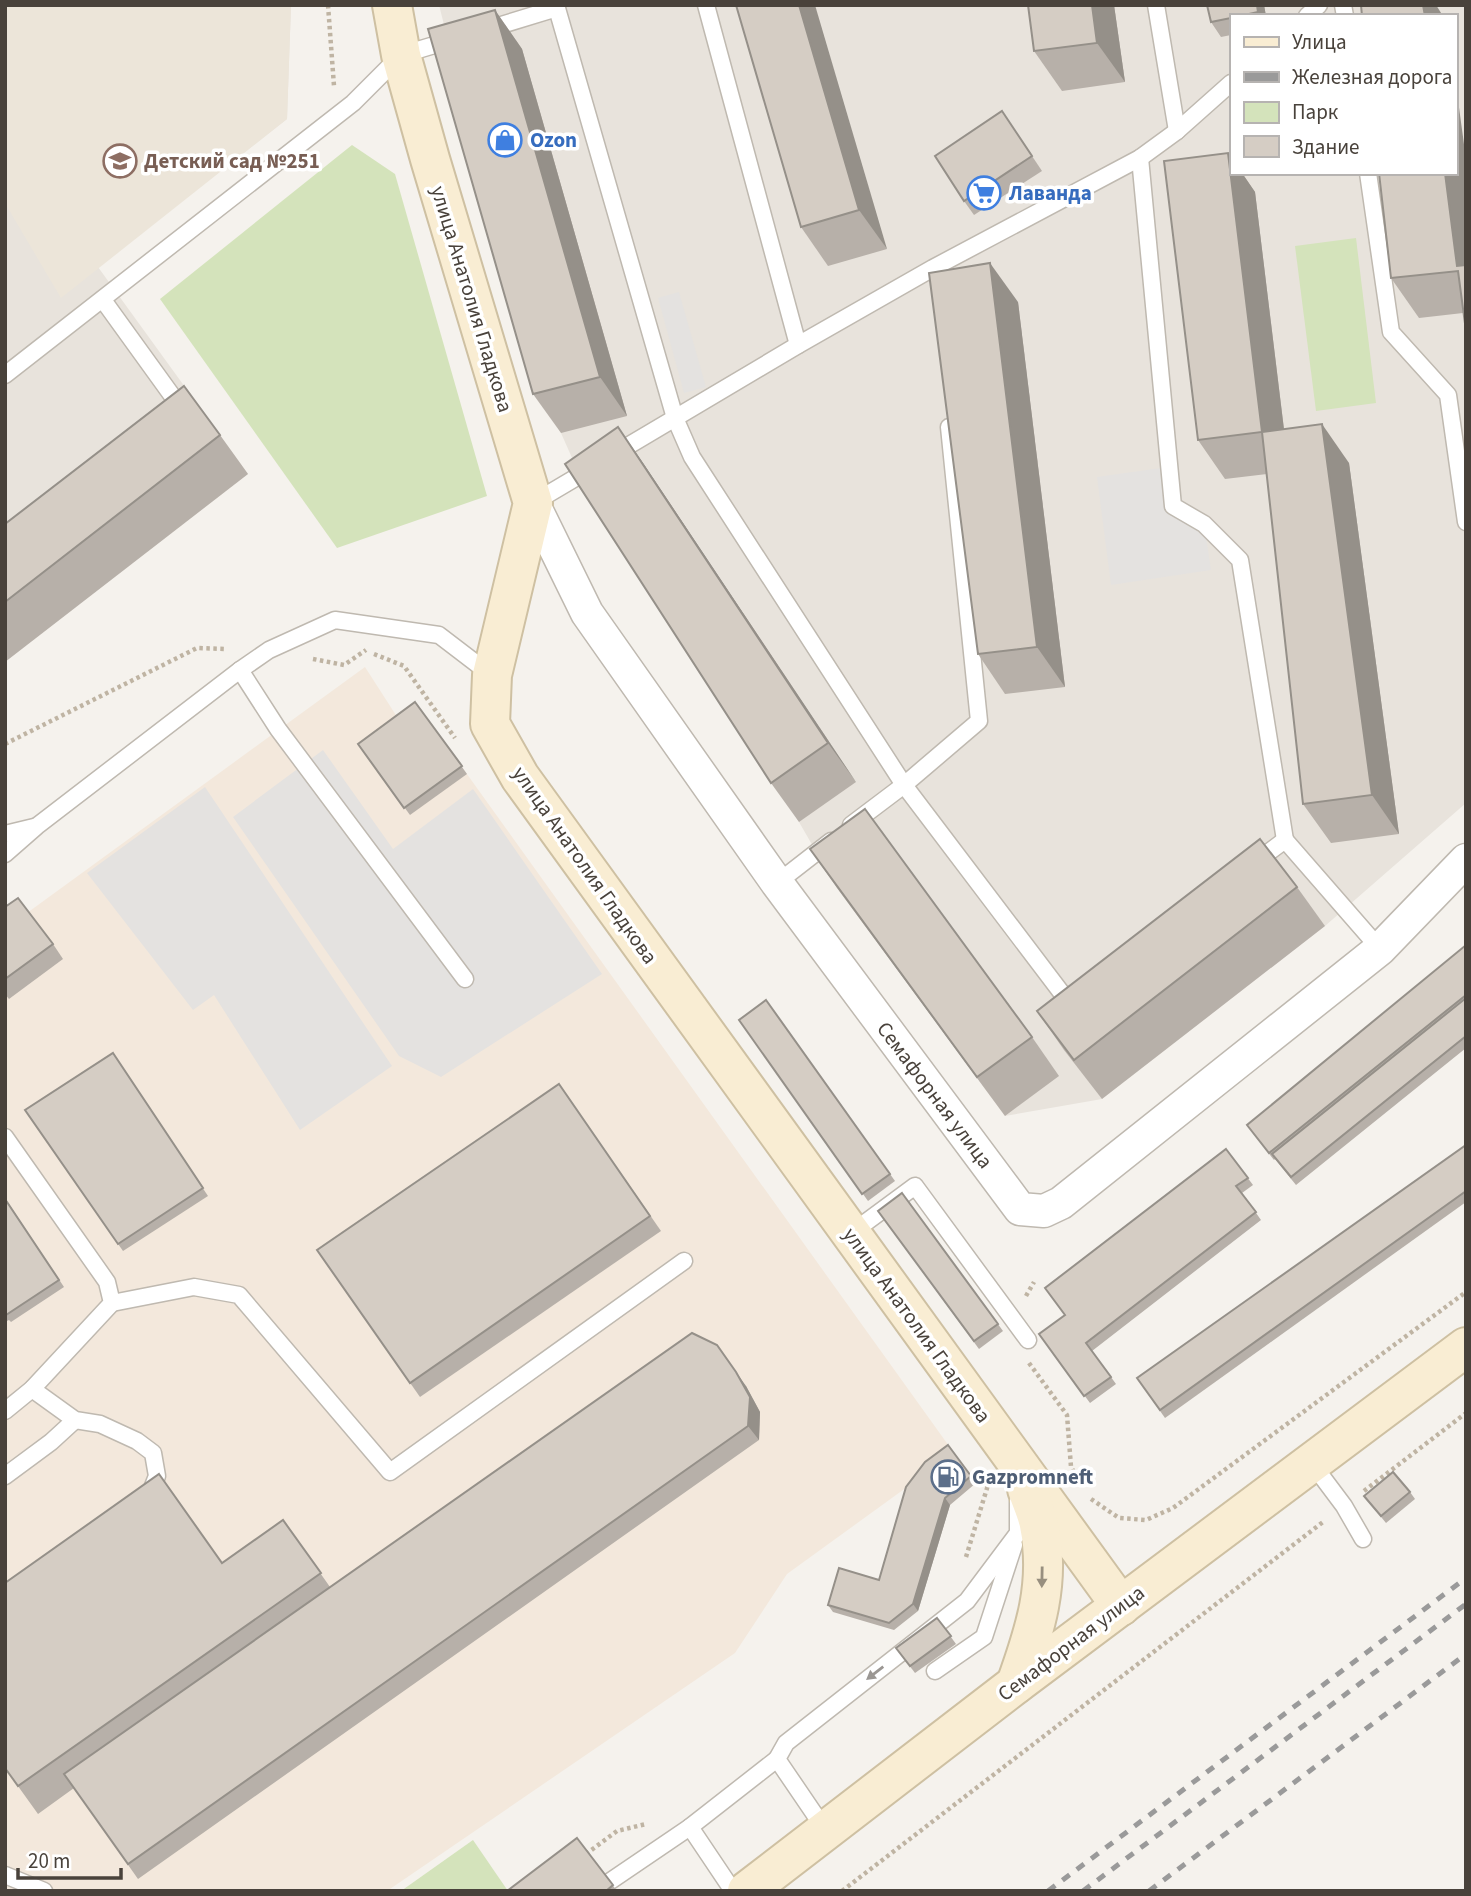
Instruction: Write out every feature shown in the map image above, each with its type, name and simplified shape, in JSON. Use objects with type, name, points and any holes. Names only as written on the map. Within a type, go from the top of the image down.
[{"type":"main road","name":"улица Анатолия Гладкова","points":[[392,5],[401,55],[533,503],[492,676],[490,724],[520,776],[1121,1605]]},
{"type":"main road","name":"Семафорная улица","points":[[747,1891],[1016,1684],[1466,1347]]},
{"type":"main road","points":[[1016,1684],[1036,1628],[1044,1581],[1039,1525],[1018,1464]]},
{"type":"street","name":"Семафорная улица","points":[[533,503],[587,613],[777,883],[1020,1209],[1044,1212],[1061,1203],[1380,949],[1466,860]]},
{"type":"lane","points":[[706,5],[797,345]]},
{"type":"lane","points":[[1156,5],[1177,131]]},
{"type":"lane","points":[[5,375],[353,103],[401,55],[556,6],[675,418],[692,457],[904,785],[1070,1004],[1092,988]]},
{"type":"lane","points":[[533,503],[797,345],[933,275],[1140,158],[1177,131],[1230,84]]},
{"type":"lane","points":[[1140,158],[1173,506],[1204,524],[1240,560],[1285,840],[1380,949]]},
{"type":"lane","points":[[1368,175],[1391,332],[1448,395],[1466,522]]},
{"type":"lane","points":[[103,300],[181,408],[159,425]]},
{"type":"lane","points":[[777,883],[904,785],[979,720],[947,405]]},
{"type":"lane","points":[[5,854],[37,826],[240,670],[269,650],[335,621],[439,635],[492,676]]},
{"type":"lane","points":[[240,670],[278,729],[465,979]]},
{"type":"lane","points":[[5,834],[37,826]]},
{"type":"lane","points":[[1242,873],[1285,840]]},
{"type":"lane","points":[[5,1137],[107,1282],[112,1303]]},
{"type":"lane","points":[[850,1234],[915,1186],[1026,1348]]},
{"type":"lane","points":[[5,1411],[32,1389],[112,1303],[194,1287],[239,1295],[390,1472],[684,1261]]},
{"type":"lane","points":[[32,1389],[75,1420],[100,1424],[136,1441],[153,1453],[157,1476],[147,1502],[136,1509]]},
{"type":"lane","points":[[5,1476],[51,1442],[75,1420]]},
{"type":"lane","points":[[1311,1462],[1344,1506],[1363,1539]]},
{"type":"lane","points":[[935,1671],[984,1637],[1018,1533],[1018,1464]]},
{"type":"lane","points":[[609,1882],[690,1827],[777,1759],[786,1743],[967,1601],[1018,1533]]},
{"type":"lane","points":[[777,1759],[826,1831]]},
{"type":"lane","points":[[690,1827],[733,1891]]},
{"type":"lane","points":[[5,1875],[44,1891]]},
{"type":"path","points":[[328,5],[335,95]]},
{"type":"path","points":[[5,744],[197,648],[269,650],[344,665],[366,650],[404,666],[460,744]]},
{"type":"path","points":[[1088,1496],[1119,1518],[1146,1520],[1173,1508],[1466,1292]]},
{"type":"path","points":[[1026,1348],[1067,1415],[1071,1467],[1082,1486]]},
{"type":"path","points":[[842,1891],[1466,1413]]},
{"type":"shaded area","points":[[5,5],[291,5],[287,119],[98,267],[248,474],[5,662]]},
{"type":"shaded area","name":"Детский сад №251","points":[[5,5],[291,5],[287,119],[61,298],[5,203]]},
{"type":"shaded area","points":[[439,5],[1466,5],[1466,803],[1325,926],[1102,1099],[1005,1116],[837,888],[799,822],[592,503],[561,433]]},
{"type":"shaded area","points":[[679,292],[706,387],[684,393],[658,298]]},
{"type":"shaded area","points":[[1168,467],[1173,506],[1204,524],[1211,570],[1111,585],[1097,477]]},
{"type":"shaded area","points":[[365,667],[401,723],[421,710],[954,1453],[787,1574],[735,1653],[387,1891],[5,1891],[5,929]]},
{"type":"shaded area","points":[[323,750],[393,849],[473,789],[602,974],[441,1077],[399,1056],[233,817]]},
{"type":"shaded area","points":[[205,787],[392,1066],[300,1130],[214,995],[193,1010],[87,873]]},
{"type":"green space","points":[[352,145],[395,174],[487,496],[337,548],[160,299]]},
{"type":"green space","points":[[1356,238],[1376,403],[1316,411],[1295,246]]},
{"type":"green space","points":[[473,1840],[508,1891],[401,1891]]},
{"type":"building","points":[[736,5],[799,5],[859,210],[801,227]]},
{"type":"building","points":[[1028,5],[1092,5],[1097,43],[1034,51]]},
{"type":"building","points":[[1207,5],[1257,5],[1258,12],[1230,14],[1230,18],[1211,22]]},
{"type":"building","points":[[1361,5],[1423,5],[1425,14],[1362,14]]},
{"type":"building","points":[[495,10],[600,377],[533,394],[428,29]]},
{"type":"building","name":"Лаванда","points":[[1002,111],[1032,156],[964,201],[935,156]]},
{"type":"building","points":[[1228,153],[1262,432],[1198,440],[1164,161]]},
{"type":"building","points":[[1379,175],[1445,175],[1457,266],[1466,265],[1466,331],[1458,271],[1391,278]]},
{"type":"building","points":[[990,263],[1037,647],[978,654],[929,273]]},
{"type":"building","points":[[184,386],[220,435],[5,602],[5,524]]},
{"type":"building","points":[[1322,424],[1372,795],[1303,804],[1262,432]]},
{"type":"building","points":[[618,427],[828,743],[771,783],[565,464]]},
{"type":"building","points":[[415,702],[462,766],[404,808],[358,744]]},
{"type":"building","points":[[865,809],[1032,1037],[977,1077],[810,849]]},
{"type":"building","points":[[1260,839],[1297,887],[1074,1060],[1037,1011]]},
{"type":"building","points":[[18,898],[53,944],[5,979],[5,907]]},
{"type":"building","points":[[1466,945],[1466,995],[1269,1153],[1247,1125]]},
{"type":"building","points":[[1466,998],[1466,1036],[1291,1177],[1272,1154]]},
{"type":"building","points":[[766,1000],[890,1174],[862,1194],[739,1020]]},
{"type":"building","points":[[113,1053],[203,1188],[118,1244],[25,1110]]},
{"type":"building","points":[[559,1084],[650,1216],[410,1383],[317,1250]]},
{"type":"building","points":[[1466,1145],[1466,1191],[1160,1410],[1137,1378]]},
{"type":"building","points":[[1226,1149],[1248,1178],[1236,1186],[1256,1212],[1086,1343],[1111,1377],[1084,1396],[1039,1334],[1065,1315],[1045,1288]]},
{"type":"building","points":[[902,1193],[998,1324],[974,1341],[878,1211]]},
{"type":"building","points":[[5,1199],[59,1280],[6,1315],[5,1314]]},
{"type":"building","points":[[692,1333],[717,1345],[736,1372],[750,1397],[748,1426],[128,1864],[64,1774]]},
{"type":"building","points":[[948,1445],[971,1476],[945,1498],[913,1604],[889,1623],[828,1605],[839,1568],[879,1580],[906,1487],[925,1462]]},
{"type":"building","points":[[1393,1472],[1410,1492],[1381,1516],[1364,1496]]},
{"type":"building","points":[[159,1474],[222,1563],[283,1520],[321,1573],[18,1786],[5,1768],[5,1583]]},
{"type":"building","points":[[937,1618],[951,1636],[910,1666],[896,1648]]},
{"type":"building","points":[[577,1838],[613,1885],[606,1891],[507,1891]]},
{"type":"railway","points":[[1048,1891],[1466,1578]]},
{"type":"railway","points":[[1083,1891],[1466,1604]]},
{"type":"railway","points":[[1149,1891],[1466,1654]]},
{"type":"place","name":"Ozon","points":[[505,140]]},
{"type":"place","name":"Детский сад №251","points":[[120,161]]},
{"type":"place","name":"Лаванда","points":[[984,193]]},
{"type":"place","name":"Gazpromneft","points":[[948,1477]]}]
